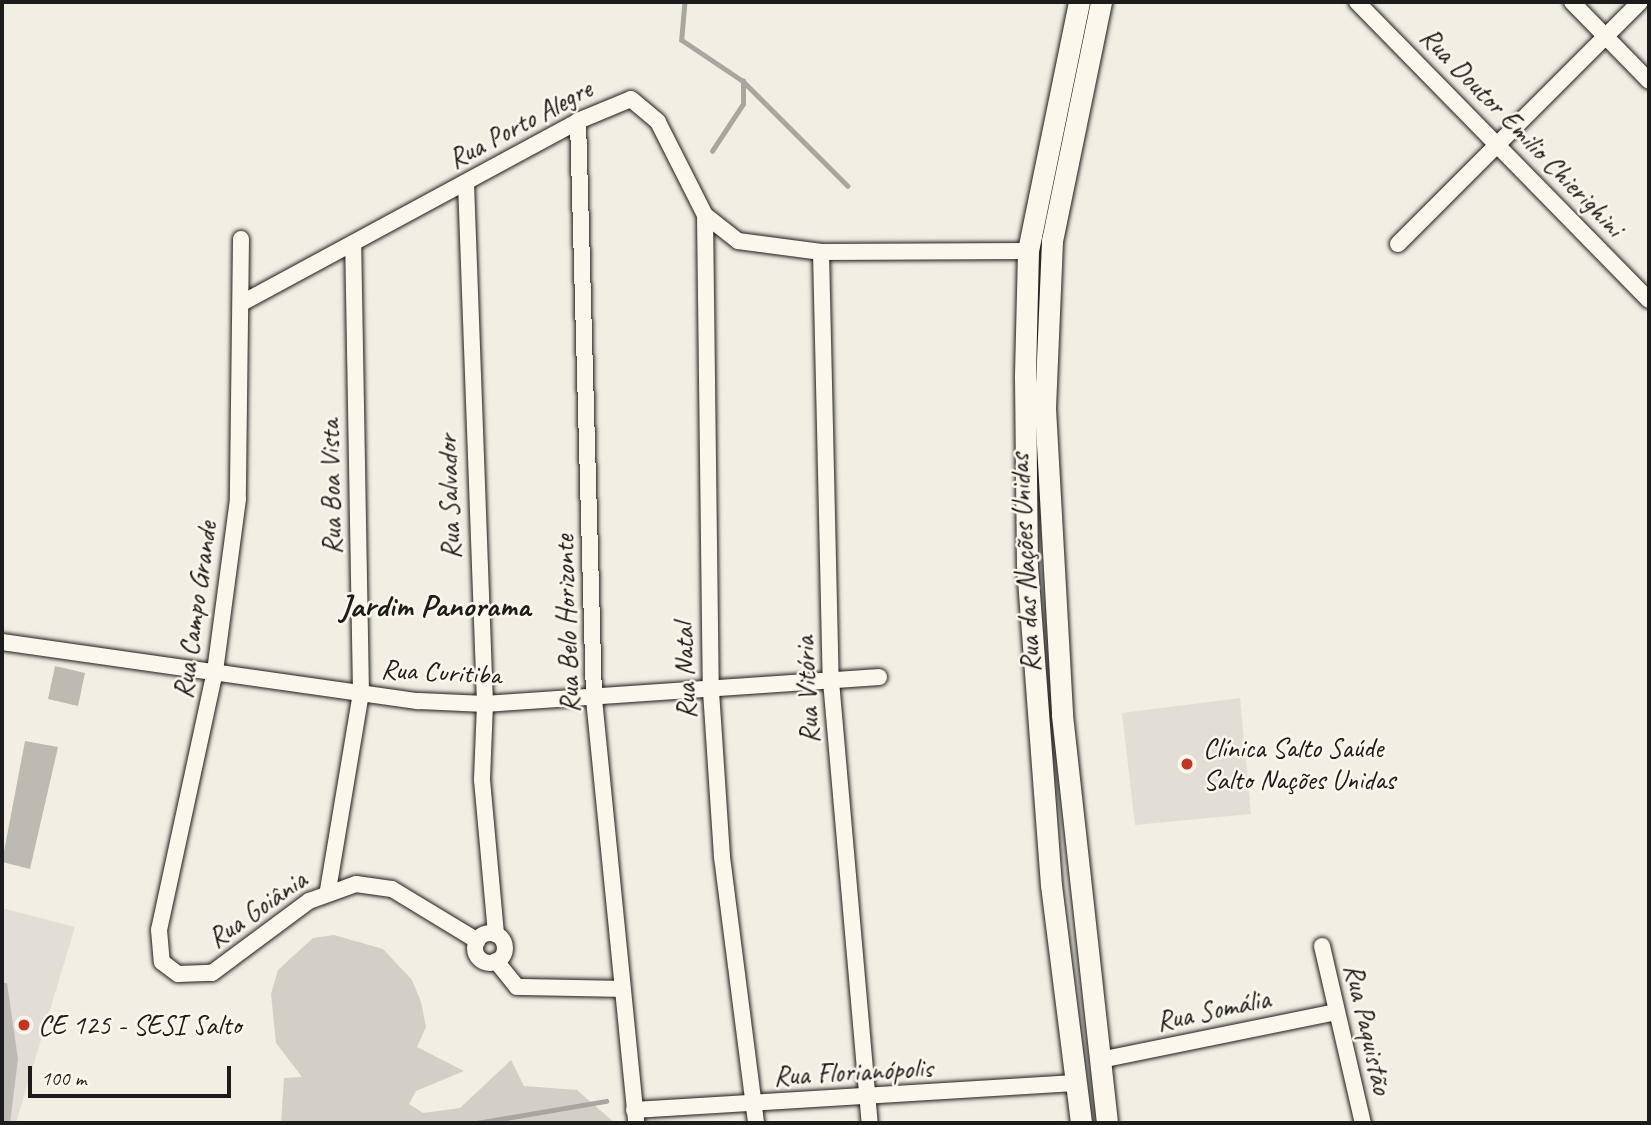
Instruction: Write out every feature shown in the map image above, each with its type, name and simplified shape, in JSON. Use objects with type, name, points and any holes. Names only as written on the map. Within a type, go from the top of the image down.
[{"type":"main road","name":"Rua das Nações Unidas","points":[[1079,2],[1028,251],[1025,377],[1027,566],[1051,885],[1081,1123]]},
{"type":"main road","name":"Rua das Nações Unidas","points":[[1101,2],[1052,241],[1045,408],[1077,886],[1107,1123]]},
{"type":"main road","points":[[1025,377],[1030,364],[1038,363],[1045,408]]},
{"type":"main road","points":[[1051,885],[1077,886]]},
{"type":"street","name":"Rua Doutor Emilio Chierighini","points":[[1357,2],[1649,300]]},
{"type":"street","points":[[1572,2],[1649,81]]},
{"type":"street","points":[[1398,244],[1640,2]]},
{"type":"street","name":"Rua Porto Alegre","points":[[242,303],[353,248],[578,121],[621,100],[645,107],[675,151],[705,215],[737,241],[821,252],[1028,251]]},
{"type":"street","name":"Rua Belo Horizonte","points":[[578,121],[594,699],[620,989],[635,1117]]},
{"type":"street","name":"Rua Salvador","points":[[466,183],[485,704],[482,780],[496,934]]},
{"type":"street","name":"Rua Natal","points":[[705,215],[711,691],[722,856],[756,1123]]},
{"type":"street","name":"Rua Campo Grande","points":[[178,974],[162,962],[159,930],[215,671],[238,499],[241,239]]},
{"type":"street","name":"Rua Boa Vista","points":[[328,890],[361,693],[353,248]]},
{"type":"street","name":"Rua Vitória","points":[[821,252],[831,681],[870,1123]]},
{"type":"street","name":"Rua Curitiba","points":[[2,642],[361,693],[485,704],[711,691],[879,677]]},
{"type":"street","name":"Rua Goiânia","points":[[178,974],[212,972],[328,890],[356,884],[392,889],[478,941]]},
{"type":"street","points":[[496,961],[505,946],[496,934],[478,941],[479,958],[496,961],[517,987],[620,989]]},
{"type":"street","name":"Rua Paquistão","points":[[1322,946],[1335,1012],[1363,1123]]},
{"type":"street","name":"Rua Somália","points":[[1100,1060],[1335,1012]]},
{"type":"street","name":"Rua Florianópolis","points":[[635,1117],[754,1104],[1074,1083]]},
{"type":"shaded area","name":"Clínica Salto Saúde Salto Nações Unidas","points":[[1240,698],[1251,814],[1135,825],[1122,713]]},
{"type":"shaded area","name":"CE 125 - SESI Salto","points":[[2,908],[75,927],[16,1123],[2,1123]]},
{"type":"shaded area","points":[[334,935],[383,949],[412,980],[421,1002],[426,1027],[417,1047],[464,1071],[416,1091],[409,1104],[423,1113],[460,1108],[511,1060],[524,1086],[577,1090],[615,1123],[281,1123],[284,1078],[302,1077],[276,1043],[271,994],[278,970],[313,938]]},
{"type":"building","points":[[55,666],[85,673],[78,706],[48,699]]},
{"type":"building","points":[[25,741],[58,747],[30,869],[2,862]]},
{"type":"building","points":[[2,983],[7,983],[18,1059],[10,1123],[2,1123]]},
{"type":"waterway","points":[[685,2],[682,40],[743,81],[848,186]]},
{"type":"waterway","points":[[712,151],[743,104],[743,81]]},
{"type":"waterway","points":[[477,1123],[606,1101]]},
{"type":"place","name":"Clínica Salto Saúde Salto Nações Unidas","points":[[1187,764]]},
{"type":"place","name":"CE 125 - SESI Salto","points":[[24,1025]]},
{"type":"district","name":"Jardim Panorama","points":[[435,606]]}]
